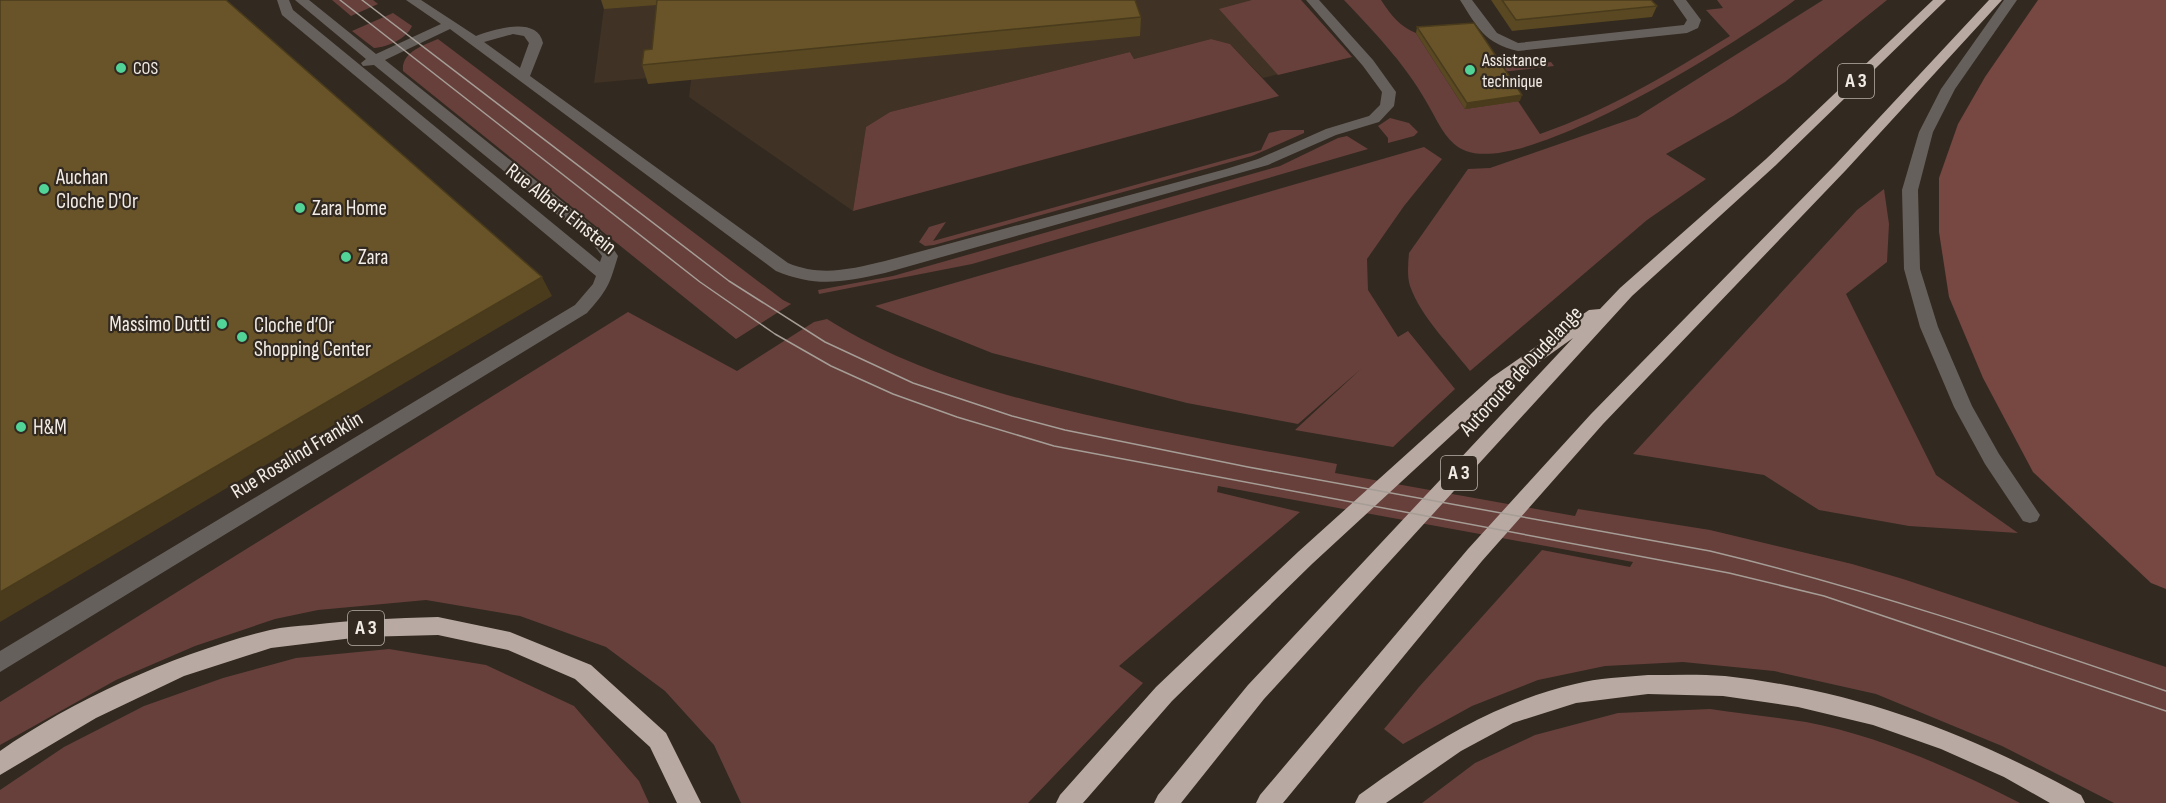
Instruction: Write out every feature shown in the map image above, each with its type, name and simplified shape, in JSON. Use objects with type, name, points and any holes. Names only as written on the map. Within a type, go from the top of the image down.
[{"type":"highway","name":"Autoroute de Dudelange","points":[[1166,803],[1256,692],[1626,292],[1771,162],[1940,0]]},
{"type":"highway","name":"A 3","points":[[1268,803],[1475,555],[1597,419],[1841,167],[1996,0]]},
{"type":"highway","name":"A 3","points":[[1068,803],[1164,694],[1305,558],[1497,382],[1626,292]]},
{"type":"highway","name":"A 3","points":[[0,764],[23,748],[88,711],[179,668],[271,639],[361,628],[438,626],[510,641],[583,672],[658,740],[689,803]]},
{"type":"highway","points":[[1367,803],[1464,735],[1511,713],[1562,696],[1615,687],[1703,684],[1816,700],[1912,726],[2033,778],[2073,803]]},
{"type":"street","name":"Rue Albert Einstein","points":[[283,0],[287,12],[606,275],[610,256],[598,239],[301,0]]},
{"type":"street","points":[[412,0],[451,24],[782,267],[801,276],[819,279],[885,267],[1263,162],[1331,132],[1374,119],[1387,106],[1389,92],[1368,63],[1312,0]]},
{"type":"street","points":[[1466,0],[1488,34],[1496,41],[1518,47],[1681,31],[1693,25],[1694,20],[1678,0]]},
{"type":"street","points":[[2011,0],[1948,89],[1926,132],[1910,190],[1912,269],[1929,327],[1963,407],[1992,459],[2030,515]]},
{"type":"street","points":[[356,69],[451,24]]},
{"type":"street","points":[[474,41],[514,30],[531,34],[536,43],[523,77]]},
{"type":"street","name":"Rue Rosalind Franklin","points":[[0,662],[581,309],[601,286],[606,275]]},
{"type":"shaded area","points":[[332,0],[373,0],[378,4],[351,16]]},
{"type":"shaded area","points":[[605,0],[1301,0],[1352,57],[1263,78],[1230,44],[1211,39],[1134,59],[1130,52],[890,112],[866,127],[853,211],[689,97],[691,80],[648,84],[649,78],[594,83]]},
{"type":"shaded area","points":[[1252,0],[1301,0],[1352,57],[1278,75],[1219,9]]},
{"type":"shaded area","points":[[1344,0],[1381,0],[1396,20],[1416,33],[1465,109],[1518,101],[1540,134],[1614,102],[1730,36],[1706,10],[1723,8],[1717,0],[1795,0],[1684,72],[1634,100],[1584,125],[1537,143],[1496,153],[1466,151],[1449,139],[1403,66]]},
{"type":"shaded area","points":[[1823,0],[1887,0],[1785,82],[1733,116],[1666,154],[1706,179],[1647,220],[1470,371],[1421,309],[1408,278],[1409,253],[1468,169],[1490,168],[1637,117]]},
{"type":"shaded area","points":[[2038,0],[2166,0],[2166,589],[2151,583],[2033,472],[1983,378],[1949,297],[1939,232],[1939,178],[1958,124],[1985,77]]},
{"type":"shaded area","points":[[393,13],[412,26],[406,35],[391,44],[374,48],[352,31]]},
{"type":"shaded area","points":[[438,39],[791,304],[736,339],[403,71],[403,64],[410,54]]},
{"type":"shaded area","points":[[1211,39],[1230,44],[1279,96],[853,211],[866,127],[890,112],[1130,52],[1134,59]]},
{"type":"shaded area","points":[[1538,60],[1544,63],[1551,62],[1554,66],[1501,72],[1499,68],[1506,67],[1508,63]]},
{"type":"shaded area","points":[[1390,118],[1409,123],[1418,132],[1414,136],[1388,143],[1388,138],[1378,126]]},
{"type":"shaded area","points":[[1282,130],[1304,130],[1304,133],[1252,156],[934,245],[925,246],[919,242],[929,227],[946,222],[933,241],[1261,150],[1269,133]]},
{"type":"shaded area","points":[[1347,136],[1368,149],[972,264],[819,294],[818,290],[893,276],[1280,166],[1338,138]]},
{"type":"shaded area","points":[[1424,147],[1442,159],[1404,206],[1367,259],[1368,290],[1398,337],[1408,331],[1455,389],[1393,447],[1295,430],[1362,368],[1298,424],[1187,403],[992,353],[875,306]]},
{"type":"shaded area","points":[[1884,189],[1889,224],[1887,262],[1846,294],[1936,475],[2018,533],[1909,526],[1819,510],[1764,475],[1633,454],[1857,210]]},
{"type":"shaded area","points":[[628,312],[737,371],[814,322],[827,319],[859,338],[927,368],[997,392],[1069,411],[1337,464],[1335,473],[1575,516],[1578,509],[1710,530],[1852,564],[1903,579],[2166,667],[2166,803],[2114,803],[2002,746],[1876,694],[1774,671],[1683,662],[1605,666],[1538,680],[1472,706],[1403,744],[1384,729],[1542,550],[1630,567],[1633,562],[1218,486],[1217,492],[1300,512],[1119,666],[1143,683],[1028,803],[741,803],[714,745],[665,691],[606,647],[520,616],[426,600],[318,610],[275,619],[195,646],[116,680],[0,745],[0,702]]},
{"type":"shaded area","points":[[389,649],[486,665],[574,706],[639,781],[649,803],[0,803],[0,790],[64,747],[144,706],[223,678],[296,658]]},
{"type":"shaded area","points":[[1710,709],[1806,722],[1861,736],[1916,755],[2020,803],[1422,803],[1475,763],[1535,735],[1618,713]]},
{"type":"building","name":"Cloche d’Or Shopping Center","points":[[0,0],[226,0],[542,277],[0,592]]},
{"type":"building","points":[[657,0],[1135,0],[1141,17],[642,65],[644,50],[652,49]]},
{"type":"building","points":[[1502,0],[1651,0],[1657,6],[1516,20]]},
{"type":"building","name":"Assistance technique","points":[[1474,23],[1522,95],[1467,103],[1417,27]]},
{"type":"tram line","points":[[340,0],[700,282],[775,334],[831,366],[893,394],[957,417],[1054,446],[1729,573],[1824,596],[2166,711]]},
{"type":"tram line","points":[[362,0],[729,281],[825,342],[913,383],[1012,416],[1065,430],[1248,467],[1710,551],[1883,598],[2166,691]]},
{"type":"place","name":"COS","points":[[121,68]]},
{"type":"place","name":"Assistance technique","points":[[1470,70]]},
{"type":"place","name":"Auchan Cloche D'Or","points":[[44,189]]},
{"type":"place","name":"Zara Home","points":[[300,208]]},
{"type":"place","name":"Zara","points":[[346,257]]},
{"type":"place","name":"Massimo Dutti","points":[[222,324]]},
{"type":"place","name":"Cloche d’Or Shopping Center","points":[[242,337]]},
{"type":"place","name":"H&M","points":[[21,427]]}]
